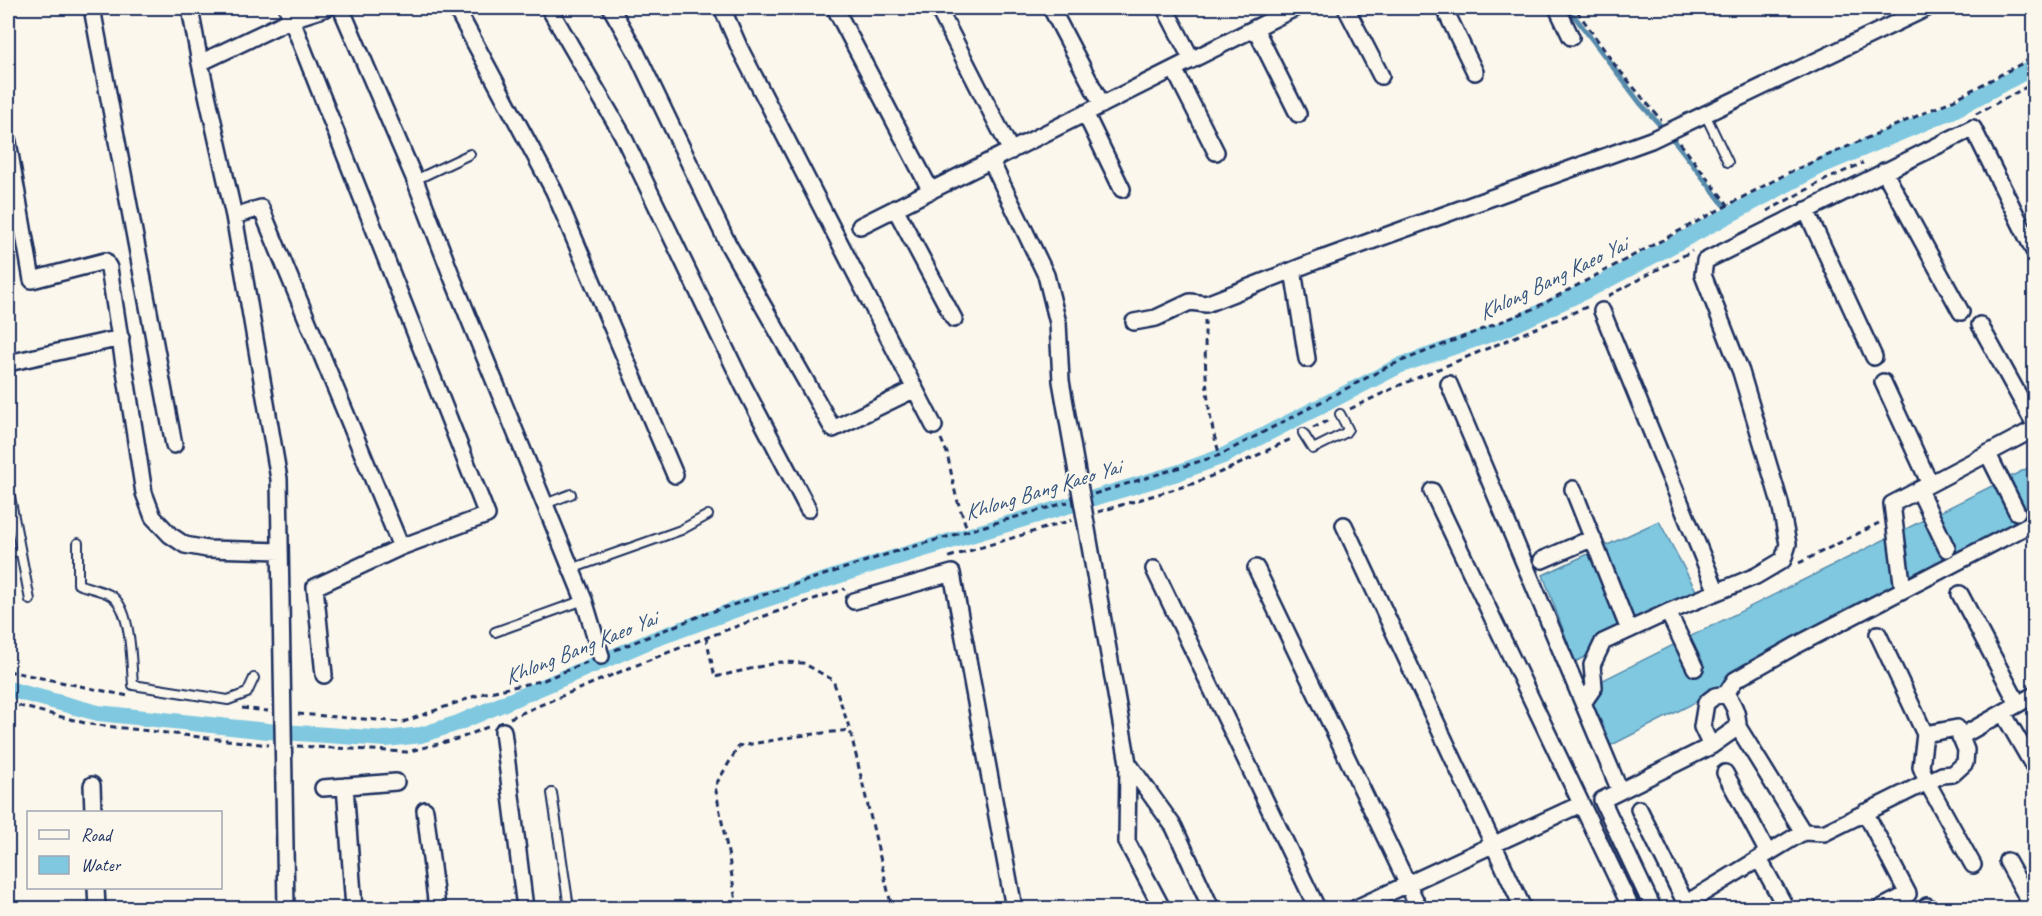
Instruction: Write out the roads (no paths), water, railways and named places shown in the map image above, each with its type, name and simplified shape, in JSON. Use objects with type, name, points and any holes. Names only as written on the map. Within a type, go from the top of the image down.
[{"type":"street","points":[[92,8],[174,445]]},
{"type":"street","points":[[190,8],[234,216],[279,479],[286,909]]},
{"type":"street","points":[[200,63],[290,13],[326,8]]},
{"type":"street","points":[[341,8],[415,180],[452,277],[584,600],[601,656]]},
{"type":"street","points":[[456,8],[554,191],[675,475]]},
{"type":"street","points":[[549,8],[622,134],[743,385],[808,509]]},
{"type":"street","points":[[610,8],[636,52],[728,244],[833,429],[909,392]]},
{"type":"street","points":[[722,8],[740,49],[934,426]]},
{"type":"street","points":[[835,8],[931,191]]},
{"type":"street","points":[[938,8],[1011,151]]},
{"type":"street","points":[[1051,8],[1102,105]]},
{"type":"street","points":[[1165,8],[1192,60]]},
{"type":"street","points":[[860,226],[1255,28],[1272,13],[1295,8]]},
{"type":"street","points":[[1346,8],[1381,76]]},
{"type":"street","points":[[1444,8],[1475,72]]},
{"type":"street","points":[[1557,8],[1571,38]]},
{"type":"street","points":[[1134,322],[1156,318],[1186,303],[1206,304],[1293,270],[1651,141],[1927,8]]},
{"type":"street","points":[[290,13],[487,515],[401,547],[315,587],[324,675]]},
{"type":"street","points":[[1255,28],[1298,114]]},
{"type":"street","points":[[1173,69],[1216,152]]},
{"type":"street","points":[[1085,113],[1122,189]]},
{"type":"street","points":[[1583,703],[1594,687],[1593,665],[1603,642],[1668,612],[1756,576],[1783,560],[1788,544],[1780,503],[1741,372],[1703,275],[1705,261],[1973,128],[2034,251]]},
{"type":"street","points":[[8,142],[32,280],[105,261],[109,268],[144,493],[153,516],[170,535],[185,545],[207,549],[280,551]]},
{"type":"street","points":[[991,161],[1046,275],[1058,323],[1061,381],[1128,763],[1127,842],[1162,909]]},
{"type":"street","points":[[1884,171],[1961,312]]},
{"type":"street","points":[[234,216],[261,208],[401,547]]},
{"type":"street","points":[[895,208],[954,319]]},
{"type":"street","points":[[1806,210],[1874,357]]},
{"type":"street","points":[[1293,270],[1307,358]]},
{"type":"street","points":[[1601,304],[1717,592]]},
{"type":"street","points":[[1980,325],[2034,423]]},
{"type":"street","points":[[8,363],[121,338]]},
{"type":"street","points":[[1883,382],[1947,549]]},
{"type":"street","points":[[1449,384],[1620,791]]},
{"type":"street","points":[[1903,590],[1892,504],[2034,429]]},
{"type":"street","points":[[1988,454],[2017,512]]},
{"type":"street","points":[[1573,489],[1629,630]]},
{"type":"street","points":[[1432,491],[1631,909]]},
{"type":"street","points":[[1711,747],[1702,727],[1706,703],[1715,696],[1725,694],[1735,680],[1795,646],[2034,522]]},
{"type":"street","points":[[1344,525],[1523,909]]},
{"type":"street","points":[[1542,560],[1593,538]]},
{"type":"street","points":[[1256,568],[1419,909]]},
{"type":"street","points":[[1154,569],[1317,909]]},
{"type":"street","points":[[854,593],[952,573],[1014,909]]},
{"type":"street","points":[[1960,594],[2018,704]]},
{"type":"street","points":[[1668,612],[1695,668]]},
{"type":"street","points":[[1878,633],[1925,734],[1921,767],[1927,782],[1973,865]]},
{"type":"street","points":[[1725,694],[1738,715],[1738,727],[1803,831]]},
{"type":"street","points":[[1960,737],[2034,695]]},
{"type":"street","points":[[2003,713],[2034,767]]},
{"type":"street","points":[[499,726],[525,909]]},
{"type":"street","points":[[1653,909],[1602,800],[1711,747],[1738,727]]},
{"type":"street","points":[[1639,810],[1687,906],[1803,831],[1824,833],[1942,775],[1953,774],[1965,763],[1966,750],[1957,728],[1925,734]]},
{"type":"street","points":[[1128,763],[1174,828],[1211,909]]},
{"type":"street","points":[[1725,773],[1786,909]]},
{"type":"street","points":[[323,788],[396,782]]},
{"type":"street","points":[[92,785],[93,811]]},
{"type":"street","points":[[345,786],[354,909]]},
{"type":"street","points":[[1356,909],[1581,804]]},
{"type":"street","points":[[424,810],[437,909]]},
{"type":"street","points":[[1865,812],[1908,894],[1881,909]]},
{"type":"street","points":[[2007,861],[2033,909]]},
{"type":"street","points":[[96,889],[97,909]]},
{"type":"lane","points":[[1705,114],[1728,162]]},
{"type":"lane","points":[[415,180],[470,154]]},
{"type":"lane","points":[[1303,433],[1312,449],[1346,433],[1348,429],[1340,414]]},
{"type":"lane","points":[[8,486],[30,600]]},
{"type":"lane","points":[[545,504],[571,494]]},
{"type":"lane","points":[[571,569],[681,530],[708,515]]},
{"type":"lane","points":[[78,543],[78,584],[111,595],[124,611],[133,685],[228,700],[247,693],[254,678]]},
{"type":"lane","points":[[8,553],[20,551]]},
{"type":"lane","points":[[495,632],[584,600]]},
{"type":"lane","points":[[552,793],[569,909]]},
{"type":"water","points":[[2034,465],[2034,529],[1606,748],[1583,690]]},
{"type":"water","points":[[1659,521],[1701,600],[1575,662],[1543,575]]},
{"type":"waterway","points":[[1570,8],[1640,103],[1677,144],[1730,213]]},
{"type":"waterway","name":"Khlong Bang Kaeo Yai","points":[[8,689],[98,713],[268,731],[386,739],[421,735],[458,723],[652,640],[748,605],[877,563],[1177,473],[1223,456],[1401,365],[1505,329],[1600,284],[1823,165],[1954,110],[2034,67]]}]
